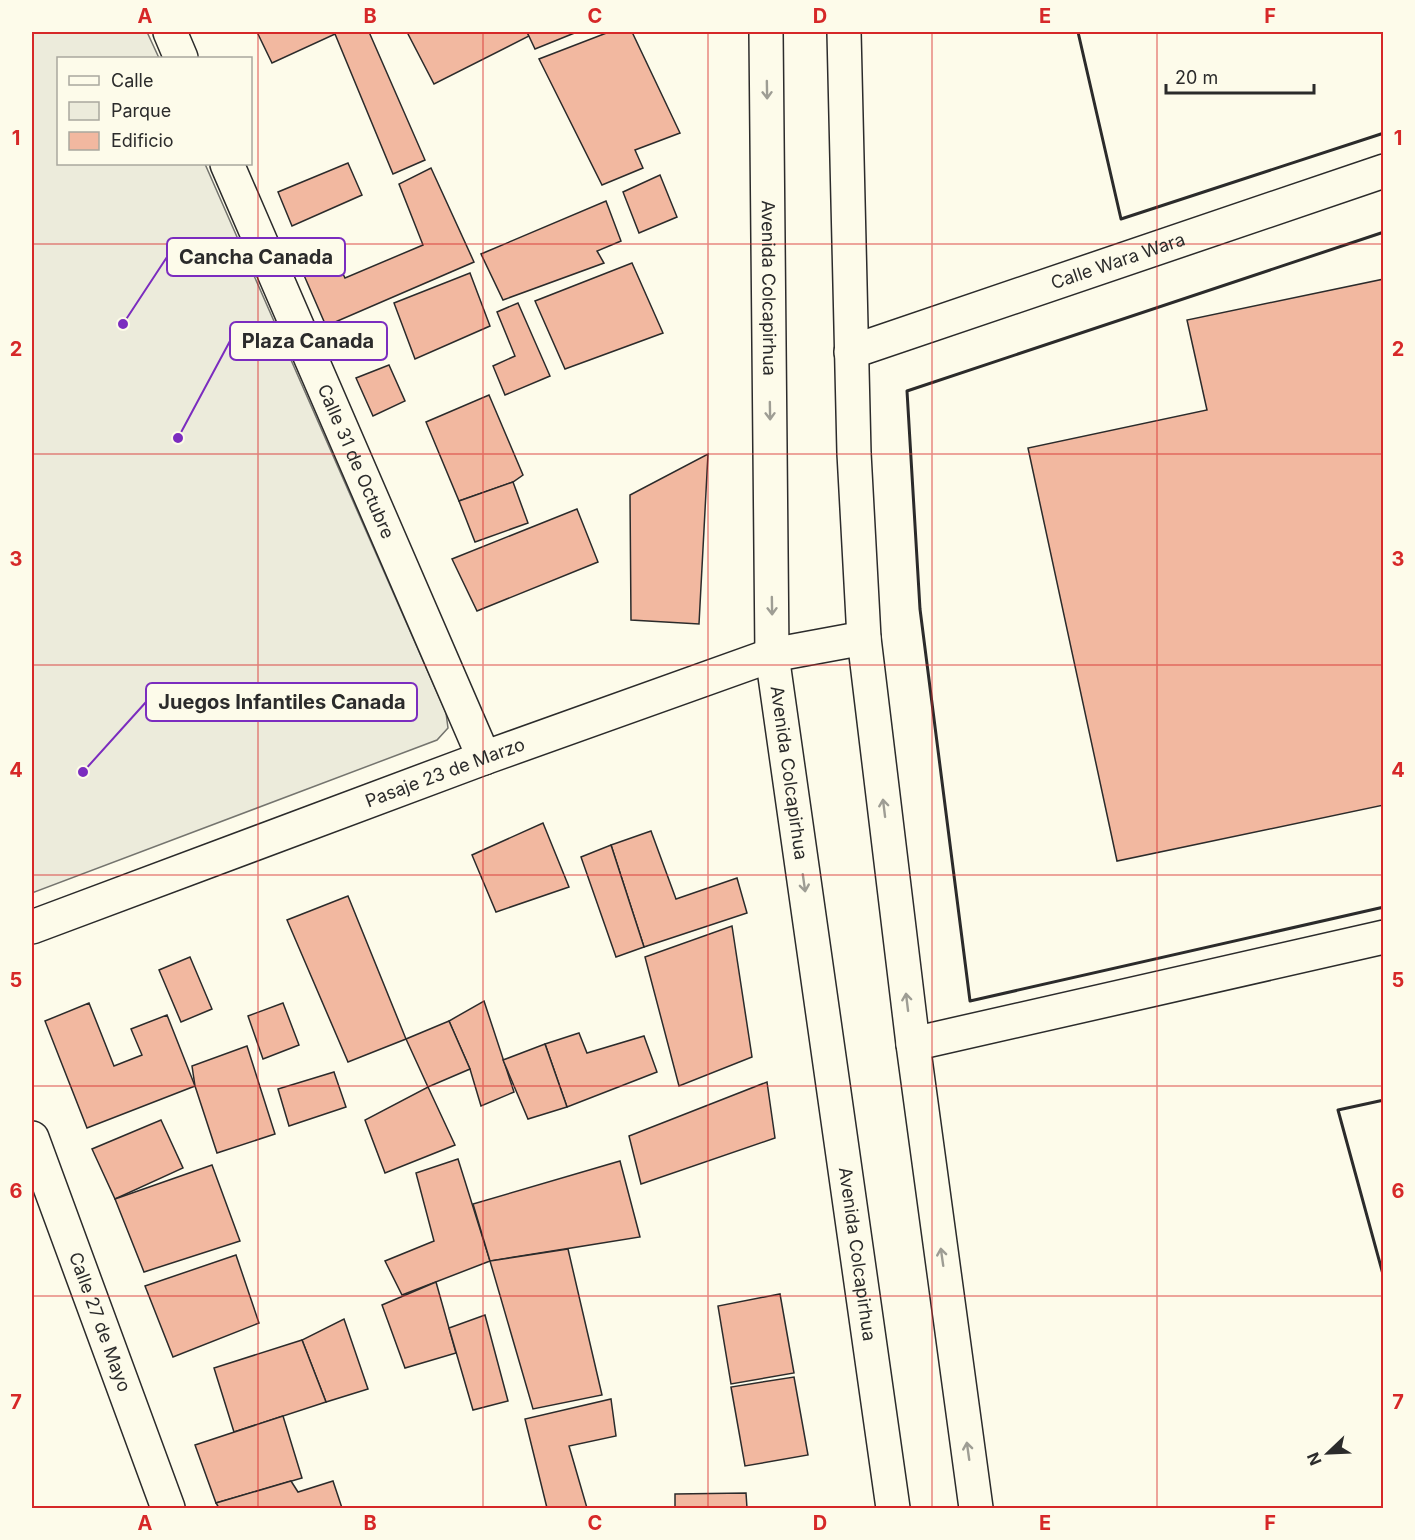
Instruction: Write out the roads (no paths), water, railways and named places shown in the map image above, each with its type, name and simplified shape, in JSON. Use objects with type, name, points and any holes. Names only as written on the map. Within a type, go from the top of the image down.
[{"type":"street","name":"Avenida Colcapirhua","points":[[766,32],[772,655],[893,1509]]},
{"type":"street","points":[[844,32],[854,453],[864,638],[913,1044],[976,1509]]},
{"type":"street","name":"Calle 31 de Octubre","points":[[227,165],[484,758]]},
{"type":"street","name":"Calle Wara Wara","points":[[851,352],[1383,171]]},
{"type":"street","name":"Pasaje 23 de Marzo","points":[[32,927],[484,758],[772,655],[864,638]]},
{"type":"street","points":[[913,1044],[1383,938]]},
{"type":"street","name":"Calle 27 de Mayo","points":[[32,1138],[168,1509]]},
{"type":"place","name":"Cancha Canada","points":[[123,324]]},
{"type":"place","name":"Plaza Canada","points":[[178,438]]},
{"type":"place","name":"Juegos Infantiles Canada","points":[[83,772]]}]
